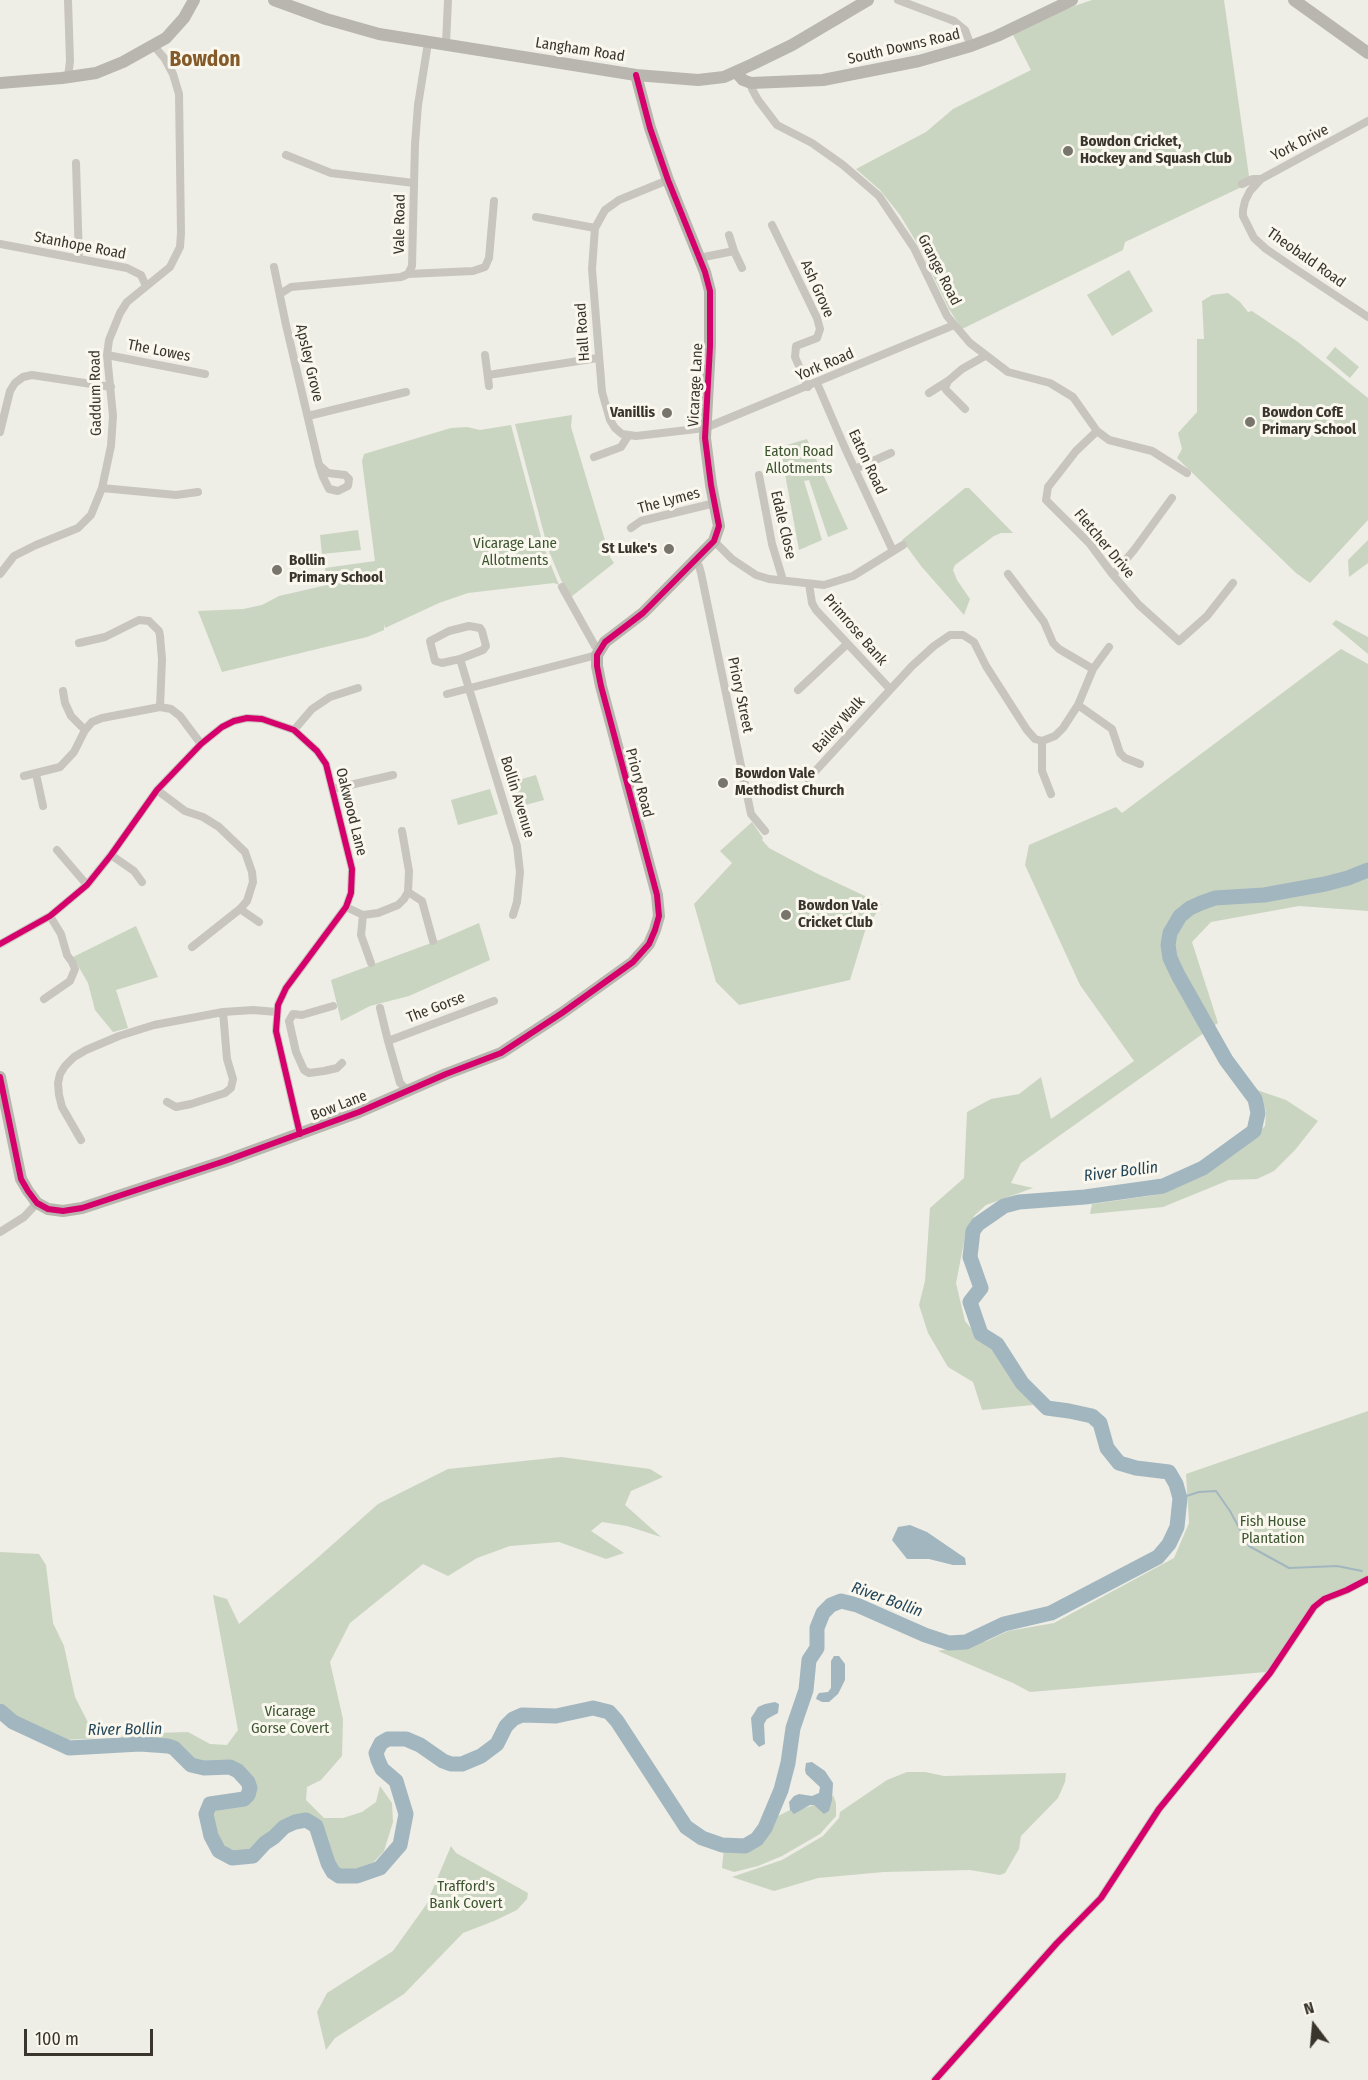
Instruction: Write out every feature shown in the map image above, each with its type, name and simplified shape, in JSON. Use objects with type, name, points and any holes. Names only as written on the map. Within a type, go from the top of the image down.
[{"type":"street","points":[[68,0],[70,61],[68,77]]},
{"type":"street","points":[[0,83],[96,73],[123,62],[154,46],[176,29],[194,0]]},
{"type":"street","name":"Langham Road","points":[[274,0],[326,19],[379,34],[636,75],[698,80],[724,77],[736,72],[792,45],[868,0]]},
{"type":"street","points":[[446,44],[448,0]]},
{"type":"street","points":[[898,0],[954,21],[965,30],[971,46]]},
{"type":"street","name":"South Downs Road","points":[[751,83],[823,80],[919,61],[997,36],[1072,0]]},
{"type":"street","points":[[1294,0],[1368,52]]},
{"type":"street","name":"Vale Road","points":[[280,294],[291,287],[401,277],[408,274],[412,266],[418,105],[428,43]]},
{"type":"street","name":"Gaddum Road","points":[[0,574],[3,563],[25,550],[78,528],[91,515],[102,488],[111,446],[113,416],[107,354],[109,340],[127,302],[170,267],[180,247],[178,94],[173,74],[165,59],[154,46]]},
{"type":"street","points":[[736,72],[743,80],[751,83]]},
{"type":"street","name":"Vicarage Lane","points":[[636,75],[647,119],[668,180],[709,284],[711,299],[705,428],[708,468],[719,526],[714,542]]},
{"type":"street","name":"Grange Road","points":[[751,83],[758,100],[777,125],[812,143],[843,165],[879,196],[914,248],[942,307],[954,326],[970,344],[1008,372],[1050,383],[1073,397],[1097,431],[1109,440],[1152,451],[1186,473]]},
{"type":"street","name":"York Drive","points":[[1242,184],[1253,179],[1261,179],[1368,121]]},
{"type":"street","points":[[286,154],[331,173],[414,183]]},
{"type":"street","points":[[76,163],[79,259]]},
{"type":"street","name":"Theobald Road","points":[[1261,179],[1250,191],[1243,210],[1243,216],[1254,238],[1266,249],[1368,317]]},
{"type":"street","points":[[536,217],[595,228],[605,210],[619,200],[668,180]]},
{"type":"street","points":[[408,274],[473,271],[485,267],[489,258],[494,201]]},
{"type":"street","name":"Ash Grove","points":[[772,225],[817,318],[820,329],[817,339],[796,346],[795,357],[808,387]]},
{"type":"street","name":"Hall Road","points":[[595,228],[592,269],[602,392],[610,420],[618,432],[628,436]]},
{"type":"street","points":[[729,235],[742,268]]},
{"type":"street","name":"Stanhope Road","points":[[0,244],[127,268],[141,275],[146,286]]},
{"type":"street","points":[[699,258],[734,251]]},
{"type":"street","name":"Apsley Grove","points":[[274,267],[319,465]]},
{"type":"street","name":"York Road","points":[[705,428],[954,326]]},
{"type":"street","name":"The Lowes","points":[[107,354],[205,374]]},
{"type":"street","points":[[485,355],[489,386]]},
{"type":"street","points":[[929,393],[962,369],[985,356]]},
{"type":"street","points":[[488,375],[598,358]]},
{"type":"street","points":[[0,432],[10,391],[23,377],[42,376],[111,387]]},
{"type":"street","points":[[948,381],[945,388],[965,409]]},
{"type":"street","name":"Eaton Road","points":[[817,383],[893,551]]},
{"type":"street","points":[[308,416],[406,392]]},
{"type":"street","points":[[594,457],[621,447],[628,436],[705,428]]},
{"type":"street","name":"Fletcher Drive","points":[[1097,431],[1076,451],[1048,487],[1046,500],[1090,544],[1139,605],[1179,641],[1207,616],[1233,584]]},
{"type":"street","points":[[855,469],[891,453]]},
{"type":"street","name":"Edale Close","points":[[759,475],[772,544],[783,580]]},
{"type":"street","points":[[102,488],[176,495],[198,492]]},
{"type":"street","points":[[1113,575],[1172,498]]},
{"type":"street","name":"The Lymes","points":[[631,528],[641,521],[715,503]]},
{"type":"street","points":[[447,694],[599,652],[605,642],[620,628],[643,613],[714,542],[732,559],[756,575],[824,585],[846,579],[903,545]]},
{"type":"street","name":"Priory Street","points":[[695,562],[699,566],[751,814],[765,831]]},
{"type":"street","points":[[1008,574],[1044,622],[1053,643],[1059,650],[1093,669]]},
{"type":"street","name":"Primrose Bank","points":[[809,584],[812,603],[816,610],[846,645],[890,689]]},
{"type":"street","points":[[562,587],[599,652]]},
{"type":"street","points":[[79,643],[105,637],[139,620],[149,621],[159,631],[160,636],[162,659],[160,706]]},
{"type":"street","points":[[459,628],[480,628],[486,645],[483,650],[460,659],[441,663],[435,661],[430,641],[459,628]]},
{"type":"street","name":"Bailey Walk","points":[[808,779],[912,666],[950,636],[968,637],[974,642],[986,666],[1027,730],[1035,739],[1042,741]]},
{"type":"street","points":[[798,690],[846,645]]},
{"type":"street","points":[[1051,794],[1042,771],[1042,741],[1063,728],[1078,705],[1093,669],[1109,647]]},
{"type":"street","name":"Priory Road","points":[[599,652],[597,666],[657,895],[659,916]]},
{"type":"street","name":"Bollin Avenue","points":[[460,659],[520,859],[519,893],[513,915]]},
{"type":"street","points":[[294,730],[312,709],[330,697],[358,688]]},
{"type":"street","points":[[63,691],[70,716],[85,730]]},
{"type":"street","points":[[1078,705],[1112,729],[1120,753],[1125,758],[1140,764]]},
{"type":"street","points":[[24,776],[60,767],[74,752],[85,730],[92,722],[160,706],[171,709],[180,716],[201,744]]},
{"type":"street","name":"Oakwood Lane","points":[[0,944],[50,916],[87,885],[157,790],[201,744],[222,727],[247,718],[261,719],[294,730],[317,751],[326,764],[352,869],[351,893],[346,907],[286,988],[277,1012],[276,1031],[300,1134]]},
{"type":"street","points":[[36,774],[43,806]]},
{"type":"street","points":[[333,789],[393,775]]},
{"type":"street","points":[[157,790],[185,811],[203,817],[219,827],[245,852],[254,882],[247,901],[240,909],[192,947]]},
{"type":"street","points":[[346,907],[363,915],[378,913],[398,905],[408,892],[409,871],[402,831]]},
{"type":"street","points":[[57,850],[87,885]]},
{"type":"street","points":[[111,855],[134,871],[142,882]]},
{"type":"street","points":[[408,892],[422,901],[433,941]]},
{"type":"street","points":[[240,909],[259,922]]},
{"type":"street","points":[[363,915],[361,936],[371,963]]},
{"type":"street","points":[[45,999],[70,981],[75,969],[67,955],[61,934],[50,916]]},
{"type":"street","name":"Bow Lane","points":[[37,1203],[48,1209],[63,1211],[82,1208],[300,1134],[501,1053],[633,962],[649,944],[656,930],[659,916]]},
{"type":"street","name":"The Gorse","points":[[388,1041],[494,1001]]},
{"type":"street","points":[[333,1006],[302,1015],[293,1014],[290,1017],[296,1052],[304,1070],[309,1073],[337,1068],[342,1063]]},
{"type":"street","points":[[380,1008],[400,1083],[408,1091]]},
{"type":"street","points":[[81,1140],[62,1107],[58,1095],[60,1074],[74,1057],[119,1036],[154,1025],[223,1012],[253,1010],[277,1012]]},
{"type":"street","points":[[167,1102],[176,1107],[191,1104],[225,1093],[231,1088],[233,1079],[227,1059],[223,1012]]},
{"type":"street","points":[[281,1056],[296,1052]]},
{"type":"street","points":[[0,1077],[21,1179],[37,1203],[24,1217],[0,1232]]},
{"type":"street","points":[[935,2080],[1057,1943],[1101,1898],[1159,1809],[1270,1672],[1314,1607],[1324,1599],[1368,1579]]},
{"type":"green space","name":"Bowdon Cricket, Hockey and Squash Club","points":[[1092,0],[1224,0],[1250,183],[1125,242],[1123,250],[962,329],[949,309],[918,245],[900,215],[880,190],[856,169],[926,132],[953,109],[1031,70],[1012,33],[1051,14]]},
{"type":"green space","points":[[1129,270],[1153,311],[1112,336],[1087,295]]},
{"type":"green space","points":[[1228,293],[1248,312],[1252,311],[1298,342],[1368,398],[1368,520],[1310,583],[1296,573],[1177,458],[1182,449],[1178,433],[1197,412],[1197,339],[1204,339],[1202,301],[1212,295]]},
{"type":"green space","points":[[1335,347],[1359,367],[1350,378],[1326,358]]},
{"type":"green space","name":"Vicarage Lane Allotments","points":[[572,415],[571,427],[610,557],[614,563],[571,597],[548,549],[515,424]]},
{"type":"green space","points":[[511,425],[544,548],[559,585],[554,583],[468,593],[439,603],[385,628],[384,624],[384,630],[367,637],[222,672],[198,611],[243,609],[262,605],[279,596],[327,585],[325,568],[375,561],[362,461],[364,454],[451,428],[467,427],[480,430]]},
{"type":"green space","name":"Eaton Road Allotments","points":[[807,439],[848,529],[828,537],[809,480],[804,481],[822,540],[799,550],[780,447]]},
{"type":"green space","points":[[965,488],[969,488],[1013,533],[1001,533],[994,536],[955,565],[953,570],[957,580],[970,599],[964,615],[921,566],[902,540]]},
{"type":"green space","points":[[358,530],[361,550],[322,554],[320,535]]},
{"type":"green space","points":[[1368,540],[1368,563],[1349,577],[1348,560]]},
{"type":"green space","points":[[1336,620],[1368,637],[1368,654],[1332,624]]},
{"type":"green space","points":[[1341,649],[1368,664],[1368,911],[1299,906],[1211,922],[1192,942],[1218,1023],[1021,1163],[1011,1183],[1033,1188],[986,1205],[974,1216],[965,1237],[956,1283],[965,1321],[980,1339],[996,1347],[1005,1369],[1033,1405],[982,1410],[973,1382],[948,1367],[928,1333],[919,1305],[925,1281],[930,1208],[964,1178],[967,1112],[991,1099],[1019,1094],[1041,1077],[1051,1119],[1134,1061],[1080,985],[1025,865],[1029,845],[1116,807],[1122,813]]},
{"type":"green space","points":[[536,775],[544,800],[518,807],[511,782]]},
{"type":"green space","points":[[490,789],[498,814],[458,825],[451,800]]},
{"type":"green space","name":"Bowdon Vale Cricket Club","points":[[752,822],[769,848],[882,904],[865,931],[850,980],[739,1005],[716,982],[694,904],[732,863],[720,851]]},
{"type":"green space","points":[[479,923],[490,960],[409,996],[370,1006],[341,1021],[331,980]]},
{"type":"green space","points":[[136,926],[158,977],[116,990],[128,1028],[113,1032],[95,1010],[88,983],[73,957]]},
{"type":"green space","points":[[1257,1090],[1286,1100],[1318,1121],[1295,1150],[1274,1171],[1257,1179],[1229,1180],[1163,1207],[1090,1214],[1092,1204],[1155,1195],[1207,1172],[1243,1148],[1265,1126],[1266,1111]]},
{"type":"green space","name":"Fish House Plantation","points":[[1368,1411],[1368,1576],[1321,1597],[1266,1672],[1030,1692],[938,1651],[987,1641],[1008,1631],[1054,1623],[1174,1558],[1189,1523],[1186,1474]]},
{"type":"green space","name":"Vicarage Gorse Covert","points":[[561,1457],[650,1469],[663,1477],[631,1491],[625,1505],[661,1537],[627,1526],[602,1522],[591,1531],[624,1553],[606,1559],[559,1542],[510,1546],[477,1558],[448,1576],[423,1564],[350,1623],[330,1662],[343,1719],[342,1756],[321,1780],[307,1787],[306,1800],[324,1818],[343,1818],[362,1812],[376,1802],[380,1786],[392,1803],[393,1822],[384,1851],[374,1862],[340,1873],[332,1865],[321,1831],[315,1822],[306,1816],[278,1823],[252,1852],[235,1855],[221,1842],[213,1824],[215,1808],[254,1792],[253,1779],[240,1765],[214,1763],[201,1765],[183,1749],[169,1742],[119,1742],[123,1734],[188,1732],[210,1744],[227,1745],[238,1730],[213,1595],[227,1599],[239,1624],[378,1504],[448,1469]]},
{"type":"green space","points":[[0,1552],[39,1554],[46,1565],[53,1623],[64,1646],[75,1697],[96,1738],[66,1740],[18,1718],[0,1703]]},
{"type":"green space","points":[[907,1772],[925,1772],[944,1776],[1066,1773],[1058,1798],[1021,1836],[1019,1849],[1005,1873],[1000,1875],[970,1870],[884,1872],[818,1878],[774,1891],[732,1877],[782,1860],[823,1836],[839,1818],[840,1812],[887,1780]]},
{"type":"green space","points":[[833,1795],[836,1803],[836,1816],[820,1834],[782,1856],[758,1866],[734,1872],[722,1868],[724,1847],[746,1850],[761,1840],[776,1817],[790,1810],[792,1812],[814,1805],[826,1813]]},
{"type":"green space","name":"Trafford's Bank Covert","points":[[451,1846],[456,1853],[528,1893],[527,1899],[517,1910],[463,1933],[404,1994],[335,2038],[326,2050],[317,2012],[327,1993],[393,1951],[426,1905]]},
{"type":"water","points":[[910,1525],[927,1532],[965,1558],[966,1565],[953,1565],[929,1559],[907,1559],[892,1540],[898,1527]]},
{"type":"water","points":[[834,1656],[839,1656],[845,1664],[845,1680],[838,1694],[829,1702],[822,1702],[816,1699],[819,1693],[828,1692],[831,1688],[831,1661]]},
{"type":"water","points":[[775,1702],[779,1704],[778,1713],[767,1719],[764,1724],[765,1744],[759,1747],[753,1740],[751,1718],[758,1707]]},
{"type":"water","points":[[812,1762],[825,1771],[833,1783],[829,1811],[824,1814],[814,1805],[810,1805],[794,1814],[790,1810],[789,1802],[794,1796],[799,1794],[812,1796],[819,1793],[820,1787],[806,1774],[805,1770],[806,1763]]},
{"type":"waterway","name":"River Bollin","points":[[0,1711],[13,1722],[69,1748],[140,1744],[168,1746],[174,1748],[191,1765],[204,1768],[230,1767],[238,1771],[248,1782],[250,1788],[248,1795],[244,1799],[210,1804],[206,1814],[211,1836],[219,1851],[232,1858],[253,1856],[284,1827],[306,1820],[316,1826],[328,1863],[333,1872],[339,1876],[357,1876],[380,1868],[400,1845],[406,1814],[396,1781],[382,1769],[378,1760],[376,1753],[381,1743],[388,1739],[406,1739],[420,1745],[443,1761],[462,1764],[481,1756],[497,1744],[506,1726],[513,1719],[522,1715],[556,1716],[593,1708],[609,1712],[617,1721],[686,1827],[702,1838],[722,1845],[745,1846],[757,1839],[765,1828],[781,1790],[793,1728],[806,1690],[809,1660],[817,1648],[817,1628],[823,1613],[831,1605],[841,1601],[857,1605],[925,1635],[949,1643],[966,1642],[1004,1624],[1051,1613],[1158,1557],[1169,1544],[1177,1527],[1180,1498],[1169,1472],[1136,1468],[1119,1463],[1107,1448],[1100,1423],[1092,1416],[1047,1408],[1022,1383],[997,1344],[981,1334],[970,1302],[981,1288],[970,1257],[973,1231],[978,1224],[1004,1206],[1019,1202],[1085,1197],[1163,1186],[1203,1168],[1254,1131],[1258,1113],[1255,1099],[1226,1060],[1178,975],[1170,958],[1168,945],[1170,933],[1180,916],[1190,908],[1215,898],[1264,895],[1325,884],[1368,870]]},
{"type":"waterway","points":[[1180,1498],[1199,1492],[1216,1491],[1249,1546],[1289,1568],[1337,1566],[1362,1571]]},
{"type":"cycle path","points":[[0,1077],[21,1179],[28,1191],[37,1203],[48,1209],[63,1211],[82,1208],[225,1161],[359,1112],[501,1053],[633,962],[649,944],[659,916],[657,895],[601,686],[597,655],[605,642],[643,613],[714,541],[719,526],[705,438],[710,346],[710,291],[705,272],[650,128],[636,75]]},
{"type":"cycle path","points":[[0,944],[50,916],[87,885],[157,790],[201,744],[222,727],[247,718],[262,719],[294,730],[317,751],[326,764],[352,869],[351,893],[346,907],[286,988],[278,1005],[276,1031],[300,1134]]},
{"type":"cycle path","points":[[935,2080],[1057,1943],[1101,1898],[1159,1809],[1270,1673],[1314,1607],[1324,1599],[1368,1579]]},
{"type":"place","name":"Bowdon Cricket, Hockey and Squash Club","points":[[1068,151]]},
{"type":"place","name":"Vanillis","points":[[667,413]]},
{"type":"place","name":"Bowdon CofE Primary School","points":[[1250,422]]},
{"type":"place","name":"St Luke's","points":[[669,549]]},
{"type":"place","name":"Bollin Primary School","points":[[277,570]]},
{"type":"place","name":"Bowdon Vale Methodist Church","points":[[723,783]]},
{"type":"place","name":"Bowdon Vale Cricket Club","points":[[786,915]]},
{"type":"district","name":"Bowdon","points":[[205,60]]}]
